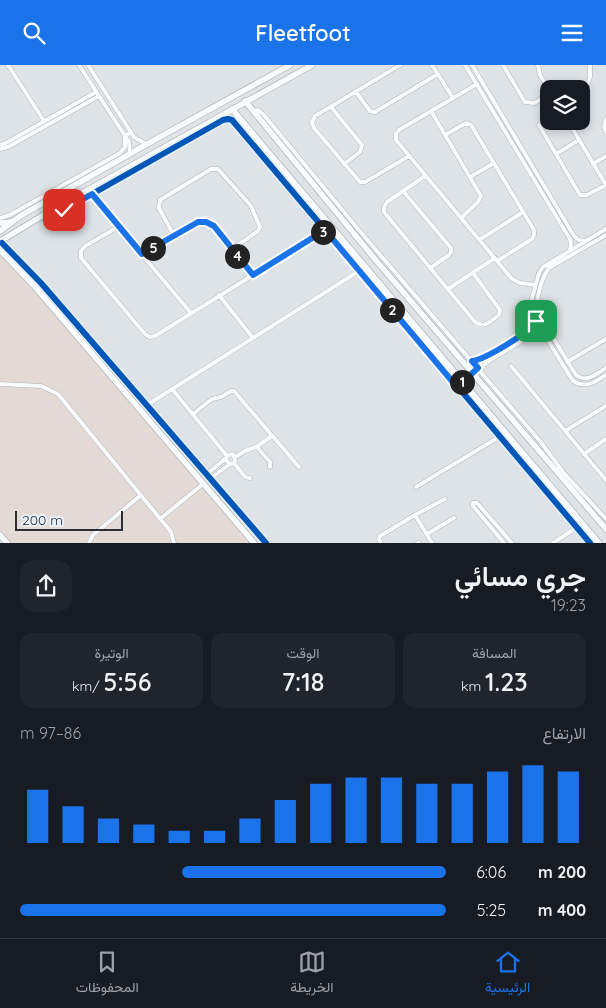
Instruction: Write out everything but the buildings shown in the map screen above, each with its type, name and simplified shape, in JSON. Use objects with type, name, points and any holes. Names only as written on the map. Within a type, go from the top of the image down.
[{"type":"street","points":[[8,65],[44,121]]},
{"type":"street","points":[[79,65],[130,142],[130,155]]},
{"type":"street","points":[[88,65],[131,132],[138,140],[146,144]]},
{"type":"street","points":[[0,231],[22,215],[130,155],[146,144],[290,65]]},
{"type":"street","points":[[1,243],[21,228],[52,210],[232,109],[302,67],[312,65]]},
{"type":"street","points":[[400,65],[315,116],[312,125],[356,178],[363,182],[409,156]]},
{"type":"street","points":[[432,65],[453,98]]},
{"type":"street","points":[[465,65],[570,239],[570,251]]},
{"type":"street","points":[[472,65],[574,236],[584,241]]},
{"type":"street","points":[[503,65],[526,103],[534,103],[540,100]]},
{"type":"street","points":[[538,65],[543,80]]},
{"type":"street","points":[[589,80],[590,65]]},
{"type":"street","points":[[356,92],[370,111],[375,112],[438,75]]},
{"type":"street","points":[[477,84],[397,132],[396,140],[514,281],[535,285]]},
{"type":"street","points":[[0,145],[97,94]]},
{"type":"street","points":[[0,149],[8,147],[97,94]]},
{"type":"street","points":[[245,101],[374,258],[540,441],[551,457],[606,519]]},
{"type":"street","points":[[331,107],[362,145],[360,152],[344,163]]},
{"type":"street","points":[[232,109],[236,120],[325,230],[590,543]]},
{"type":"street","points":[[431,111],[480,194],[481,199],[461,218]]},
{"type":"street","points":[[52,210],[62,211],[223,121],[228,119],[236,120],[463,382],[599,543]]},
{"type":"street","points":[[606,119],[604,126],[606,132]]},
{"type":"street","points":[[445,135],[464,124],[470,124],[534,231],[533,237],[448,289]]},
{"type":"street","points":[[539,125],[580,195],[588,195],[606,185],[573,130]]},
{"type":"street","points":[[125,136],[131,132]]},
{"type":"street","points":[[0,218],[10,215],[120,153],[126,145],[125,136]]},
{"type":"street","points":[[556,154],[579,140]]},
{"type":"street","points":[[593,163],[606,156]]},
{"type":"street","points":[[470,177],[494,163]]},
{"type":"street","points":[[174,236],[159,208],[160,200],[212,169],[218,169],[251,206],[260,227],[258,231],[232,249]]},
{"type":"street","points":[[425,176],[386,204],[384,212],[476,322],[480,325],[486,325],[499,315],[500,310],[473,273]]},
{"type":"street","points":[[403,191],[451,248],[452,252],[449,255],[430,268]]},
{"type":"street","points":[[92,194],[191,313]]},
{"type":"street","points":[[479,240],[523,212]]},
{"type":"street","points":[[21,228],[17,226],[17,223],[22,215]]},
{"type":"street","points":[[0,223],[13,222]]},
{"type":"street","points":[[142,254],[198,222],[206,222],[214,226],[253,275]]},
{"type":"street","points":[[118,227],[85,246],[81,253],[85,264],[148,336],[155,337],[325,230]]},
{"type":"street","points":[[606,229],[543,267],[535,285],[531,305],[536,321],[573,381],[577,384],[587,385],[606,375]]},
{"type":"street","points":[[606,235],[552,266],[547,271],[537,304],[538,313],[576,375],[582,379],[590,378],[606,368]]},
{"type":"street","points":[[1,243],[41,283],[266,543]]},
{"type":"street","points":[[1,243],[35,287],[254,543]]},
{"type":"street","points":[[147,405],[359,271]]},
{"type":"street","points":[[35,287],[41,283]]},
{"type":"street","points":[[219,295],[253,338]]},
{"type":"street","points":[[470,363],[483,359],[524,333],[536,321],[542,320]]},
{"type":"street","points":[[457,387],[489,361],[534,334],[547,329]]},
{"type":"street","points":[[568,362],[606,339]]},
{"type":"street","points":[[511,366],[605,477]]},
{"type":"street","points":[[477,371],[606,529]]},
{"type":"street","points":[[0,384],[41,386],[58,394],[160,519],[170,532],[174,543]]},
{"type":"street","points":[[172,389],[227,457],[227,462],[232,463],[245,477],[250,477]]},
{"type":"street","points":[[192,414],[212,399],[233,391],[299,467]]},
{"type":"street","points":[[565,431],[606,407]]},
{"type":"street","points":[[209,476],[232,463],[235,457],[256,447],[272,435]]},
{"type":"street","points":[[416,487],[499,437]]},
{"type":"street","points":[[584,454],[606,439]]},
{"type":"street","points":[[256,447],[270,462],[270,467]]},
{"type":"street","points":[[209,476],[227,457],[232,454],[235,457]]},
{"type":"street","points":[[160,519],[203,484]]},
{"type":"street","points":[[89,543],[94,535],[141,495]]},
{"type":"street","points":[[381,543],[380,536],[445,499]]},
{"type":"street","points":[[505,535],[502,541],[473,507],[473,503],[477,503],[505,535],[512,543]]},
{"type":"street","points":[[414,515],[432,543]]},
{"type":"street","points":[[427,534],[454,518]]},
{"type":"street","points":[[553,543],[576,528]]},
{"type":"street","points":[[0,535],[7,543]]},
{"type":"shaded area","points":[[0,255],[58,317],[251,543],[4,543],[0,539]]},
{"type":"cycle path","points":[[52,210],[62,211],[223,120],[232,120],[590,543]]},
{"type":"cycle path","points":[[2,243],[41,283],[266,543]]},
{"type":"route","points":[[64,210],[92,194],[142,254],[198,222],[206,222],[214,226],[253,275],[325,230],[457,387],[478,368],[472,361],[483,359],[529,330],[536,321]]}]
